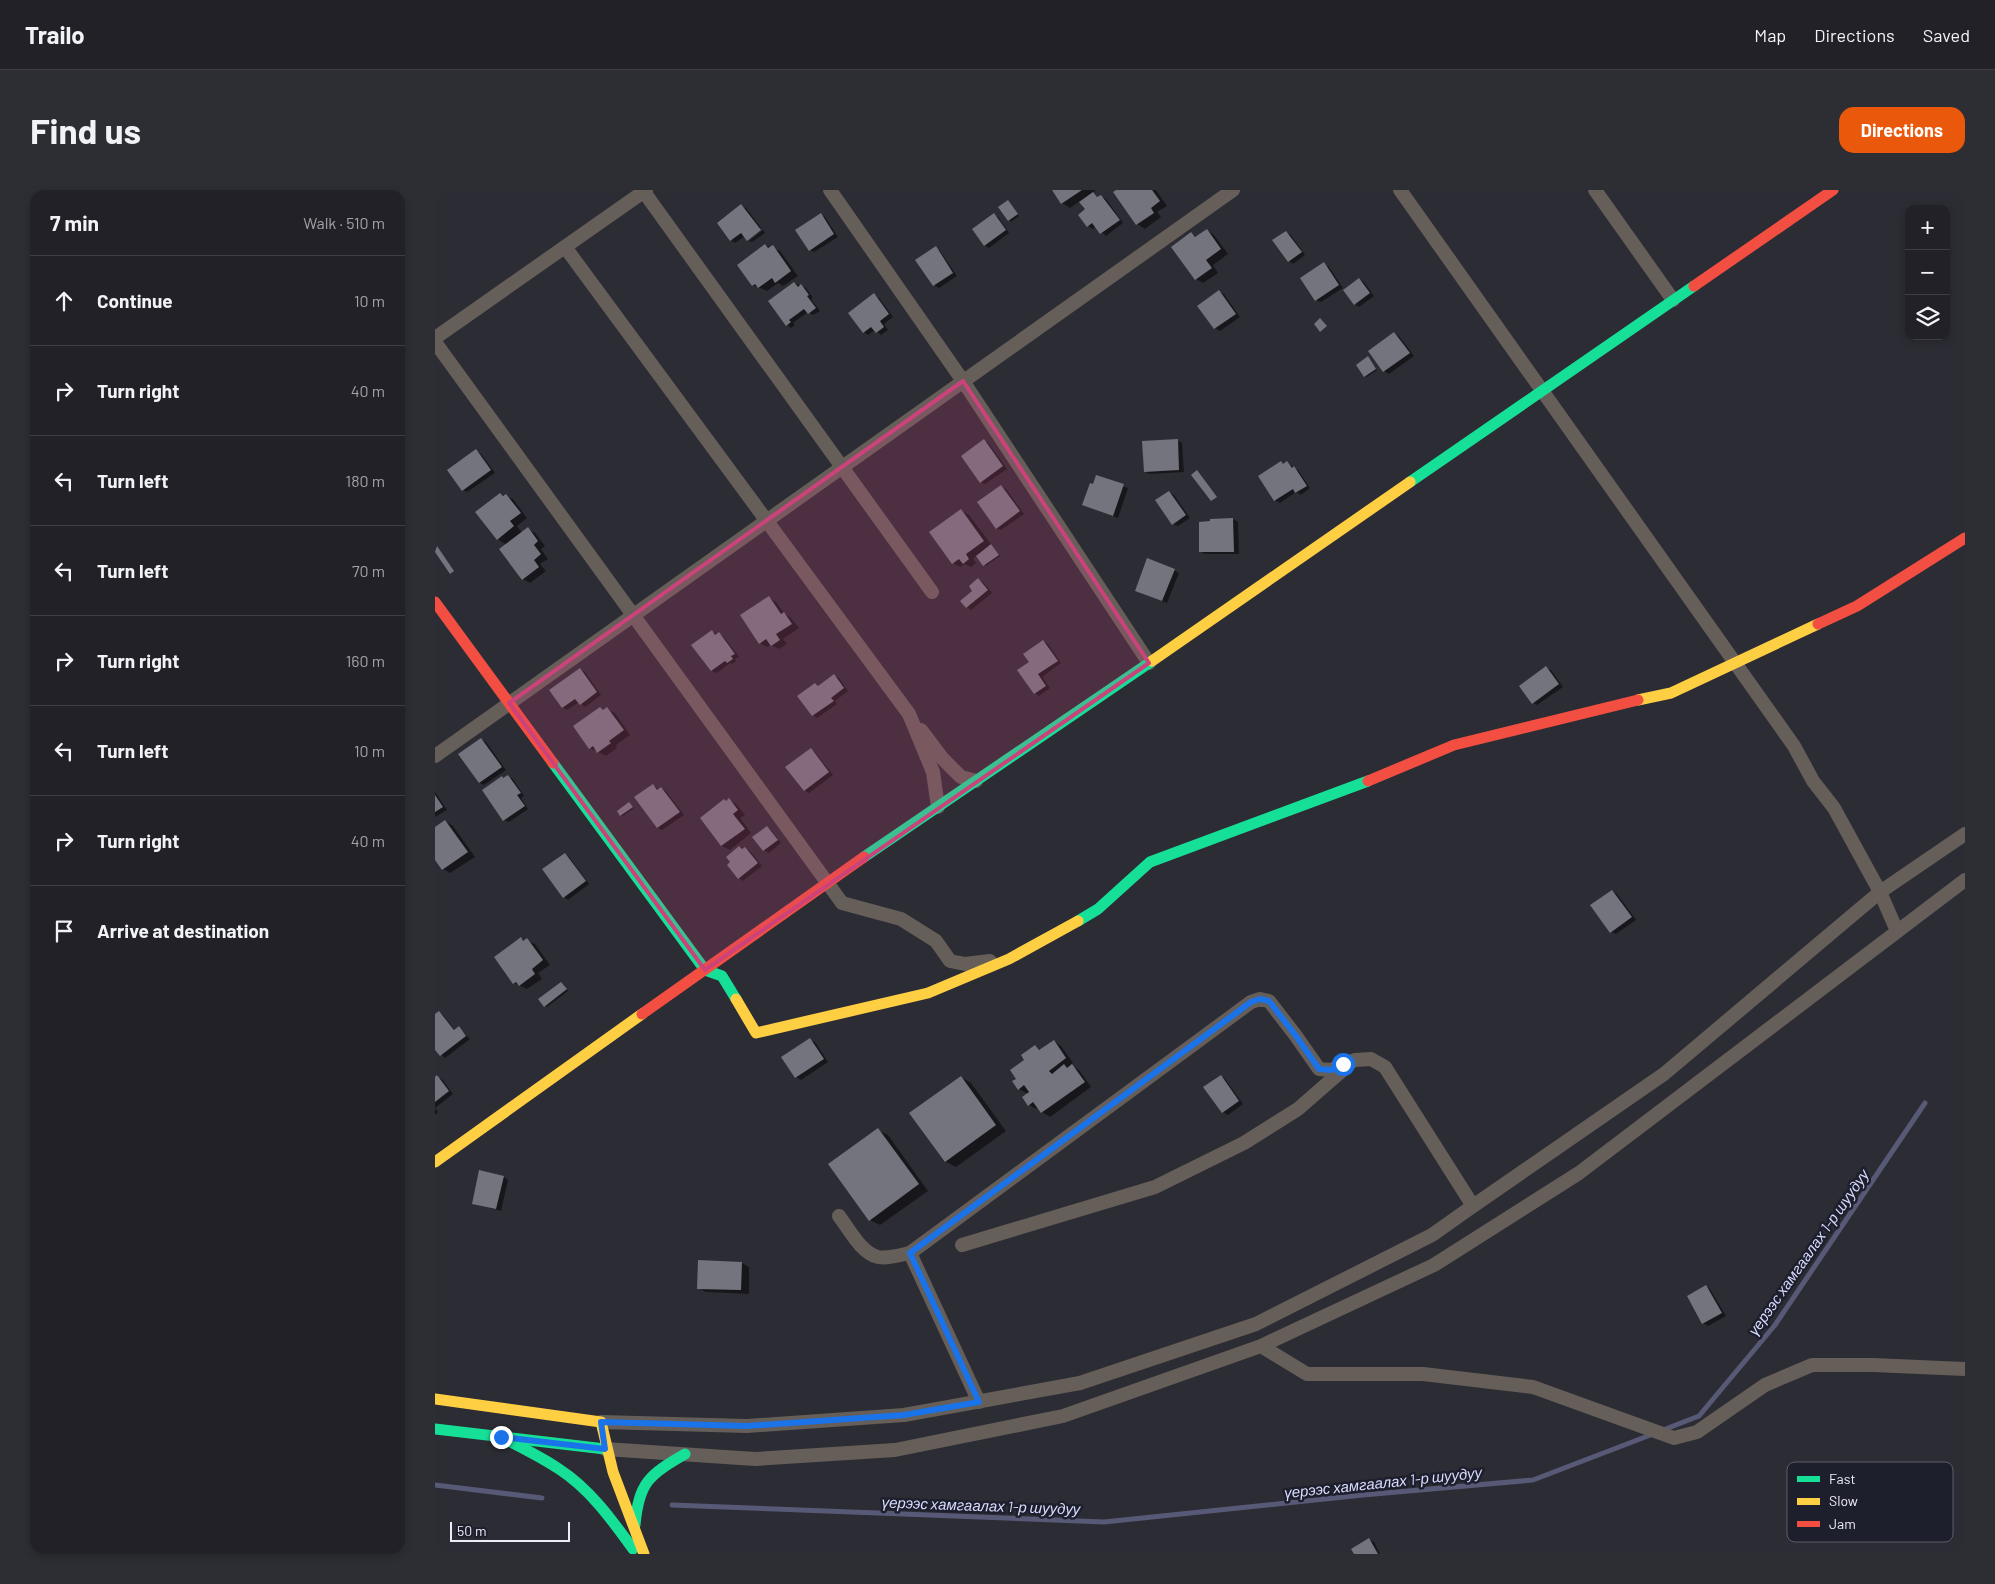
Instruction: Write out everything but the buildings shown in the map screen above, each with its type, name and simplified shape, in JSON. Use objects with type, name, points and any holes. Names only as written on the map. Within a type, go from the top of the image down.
[{"type":"street","points":[[830,190],[963,381],[1149,663]]},
{"type":"street","points":[[435,756],[1233,190]]},
{"type":"street","points":[[1400,190],[1794,746],[1813,781],[1834,808],[1880,892],[1897,931]]},
{"type":"street","points":[[1595,190],[1673,300]]},
{"type":"street","points":[[435,1162],[826,883],[1149,663],[1833,190]]},
{"type":"street","points":[[435,338],[645,191],[932,592]]},
{"type":"street","points":[[565,247],[909,714],[943,758],[961,776],[976,781]]},
{"type":"street","points":[[435,342],[842,903],[901,919],[909,923],[936,941],[950,961],[965,964],[1009,959]]},
{"type":"street","points":[[435,602],[705,970],[721,976],[756,1034],[928,994],[1009,959],[1098,909],[1150,862],[1346,790],[1454,745],[1592,710],[1671,693],[1857,606],[1965,538]]},
{"type":"street","points":[[909,714],[933,772],[938,807]]},
{"type":"street","points":[[435,1399],[601,1422],[747,1426],[904,1415],[1080,1383],[1256,1324],[1432,1235],[1664,1074],[1880,892],[1965,834]]},
{"type":"street","points":[[435,1429],[605,1449],[755,1460],[895,1450],[1063,1416],[1261,1346],[1434,1265],[1579,1173],[1965,880]]},
{"type":"street","points":[[839,1216],[867,1252],[878,1257],[892,1257],[910,1253],[1251,1002],[1260,999],[1269,1001],[1319,1069],[1331,1070],[1355,1060],[1371,1060],[1385,1067],[1473,1206]]},
{"type":"street","points":[[962,1245],[1155,1188],[1244,1143],[1298,1109],[1355,1060]]},
{"type":"street","points":[[910,1253],[979,1402]]},
{"type":"street","points":[[1261,1346],[1307,1374],[1423,1374],[1533,1387],[1674,1438],[1697,1432],[1765,1386],[1812,1365],[1873,1365],[1965,1369]]},
{"type":"street","points":[[601,1422],[605,1449],[614,1480],[644,1554]]},
{"type":"street","points":[[501,1437],[548,1461],[579,1484],[613,1519],[636,1554]]},
{"type":"street","points":[[634,1530],[637,1502],[645,1482],[661,1468],[685,1454]]},
{"type":"highlighted area","points":[[963,381],[1149,663],[705,970],[509,703]]},
{"type":"waterway","name":"үерээс хамгаалах 1-р шуудуу","points":[[1663,1430],[1699,1416],[1775,1325],[1925,1103]]},
{"type":"waterway","name":"үерээс хамгаалах 1-р шуудуу","points":[[672,1505],[1104,1522],[1363,1495],[1533,1480],[1653,1434]]},
{"type":"waterway","name":"үерээс хамгаалах 1-р шуудуу","points":[[435,1485],[542,1498]]},
{"type":"traffic: fast","points":[[1410,482],[1694,286]]},
{"type":"traffic: fast","points":[[864,857],[1152,661]]},
{"type":"traffic: fast","points":[[553,763],[705,970],[722,976],[736,999]]},
{"type":"traffic: fast","points":[[1078,921],[1098,909],[1150,862],[1368,781]]},
{"type":"traffic: fast","points":[[435,1429],[605,1449]]},
{"type":"traffic: fast","points":[[501,1437],[531,1452],[581,1486],[609,1516],[633,1549]]},
{"type":"traffic: fast","points":[[635,1525],[639,1499],[648,1481],[654,1474],[685,1454]]},
{"type":"traffic: slow","points":[[1152,661],[1410,482]]},
{"type":"traffic: slow","points":[[1638,700],[1671,693],[1818,624]]},
{"type":"traffic: slow","points":[[736,999],[756,1033],[928,993],[1009,959],[1078,921]]},
{"type":"traffic: slow","points":[[435,1162],[642,1014]]},
{"type":"traffic: slow","points":[[435,1399],[601,1422],[613,1472],[644,1554]]},
{"type":"traffic: jam","points":[[1694,286],[1833,190]]},
{"type":"traffic: jam","points":[[1818,624],[1857,606],[1965,538]]},
{"type":"traffic: jam","points":[[435,602],[553,763]]},
{"type":"traffic: jam","points":[[1368,781],[1454,745],[1638,700]]},
{"type":"traffic: jam","points":[[642,1014],[864,857]]},
{"type":"route","points":[[501,1437],[605,1449],[601,1422],[747,1426],[904,1415],[979,1402],[910,1253],[1251,1002],[1260,999],[1269,1001],[1319,1069],[1331,1070],[1343,1064]]}]
